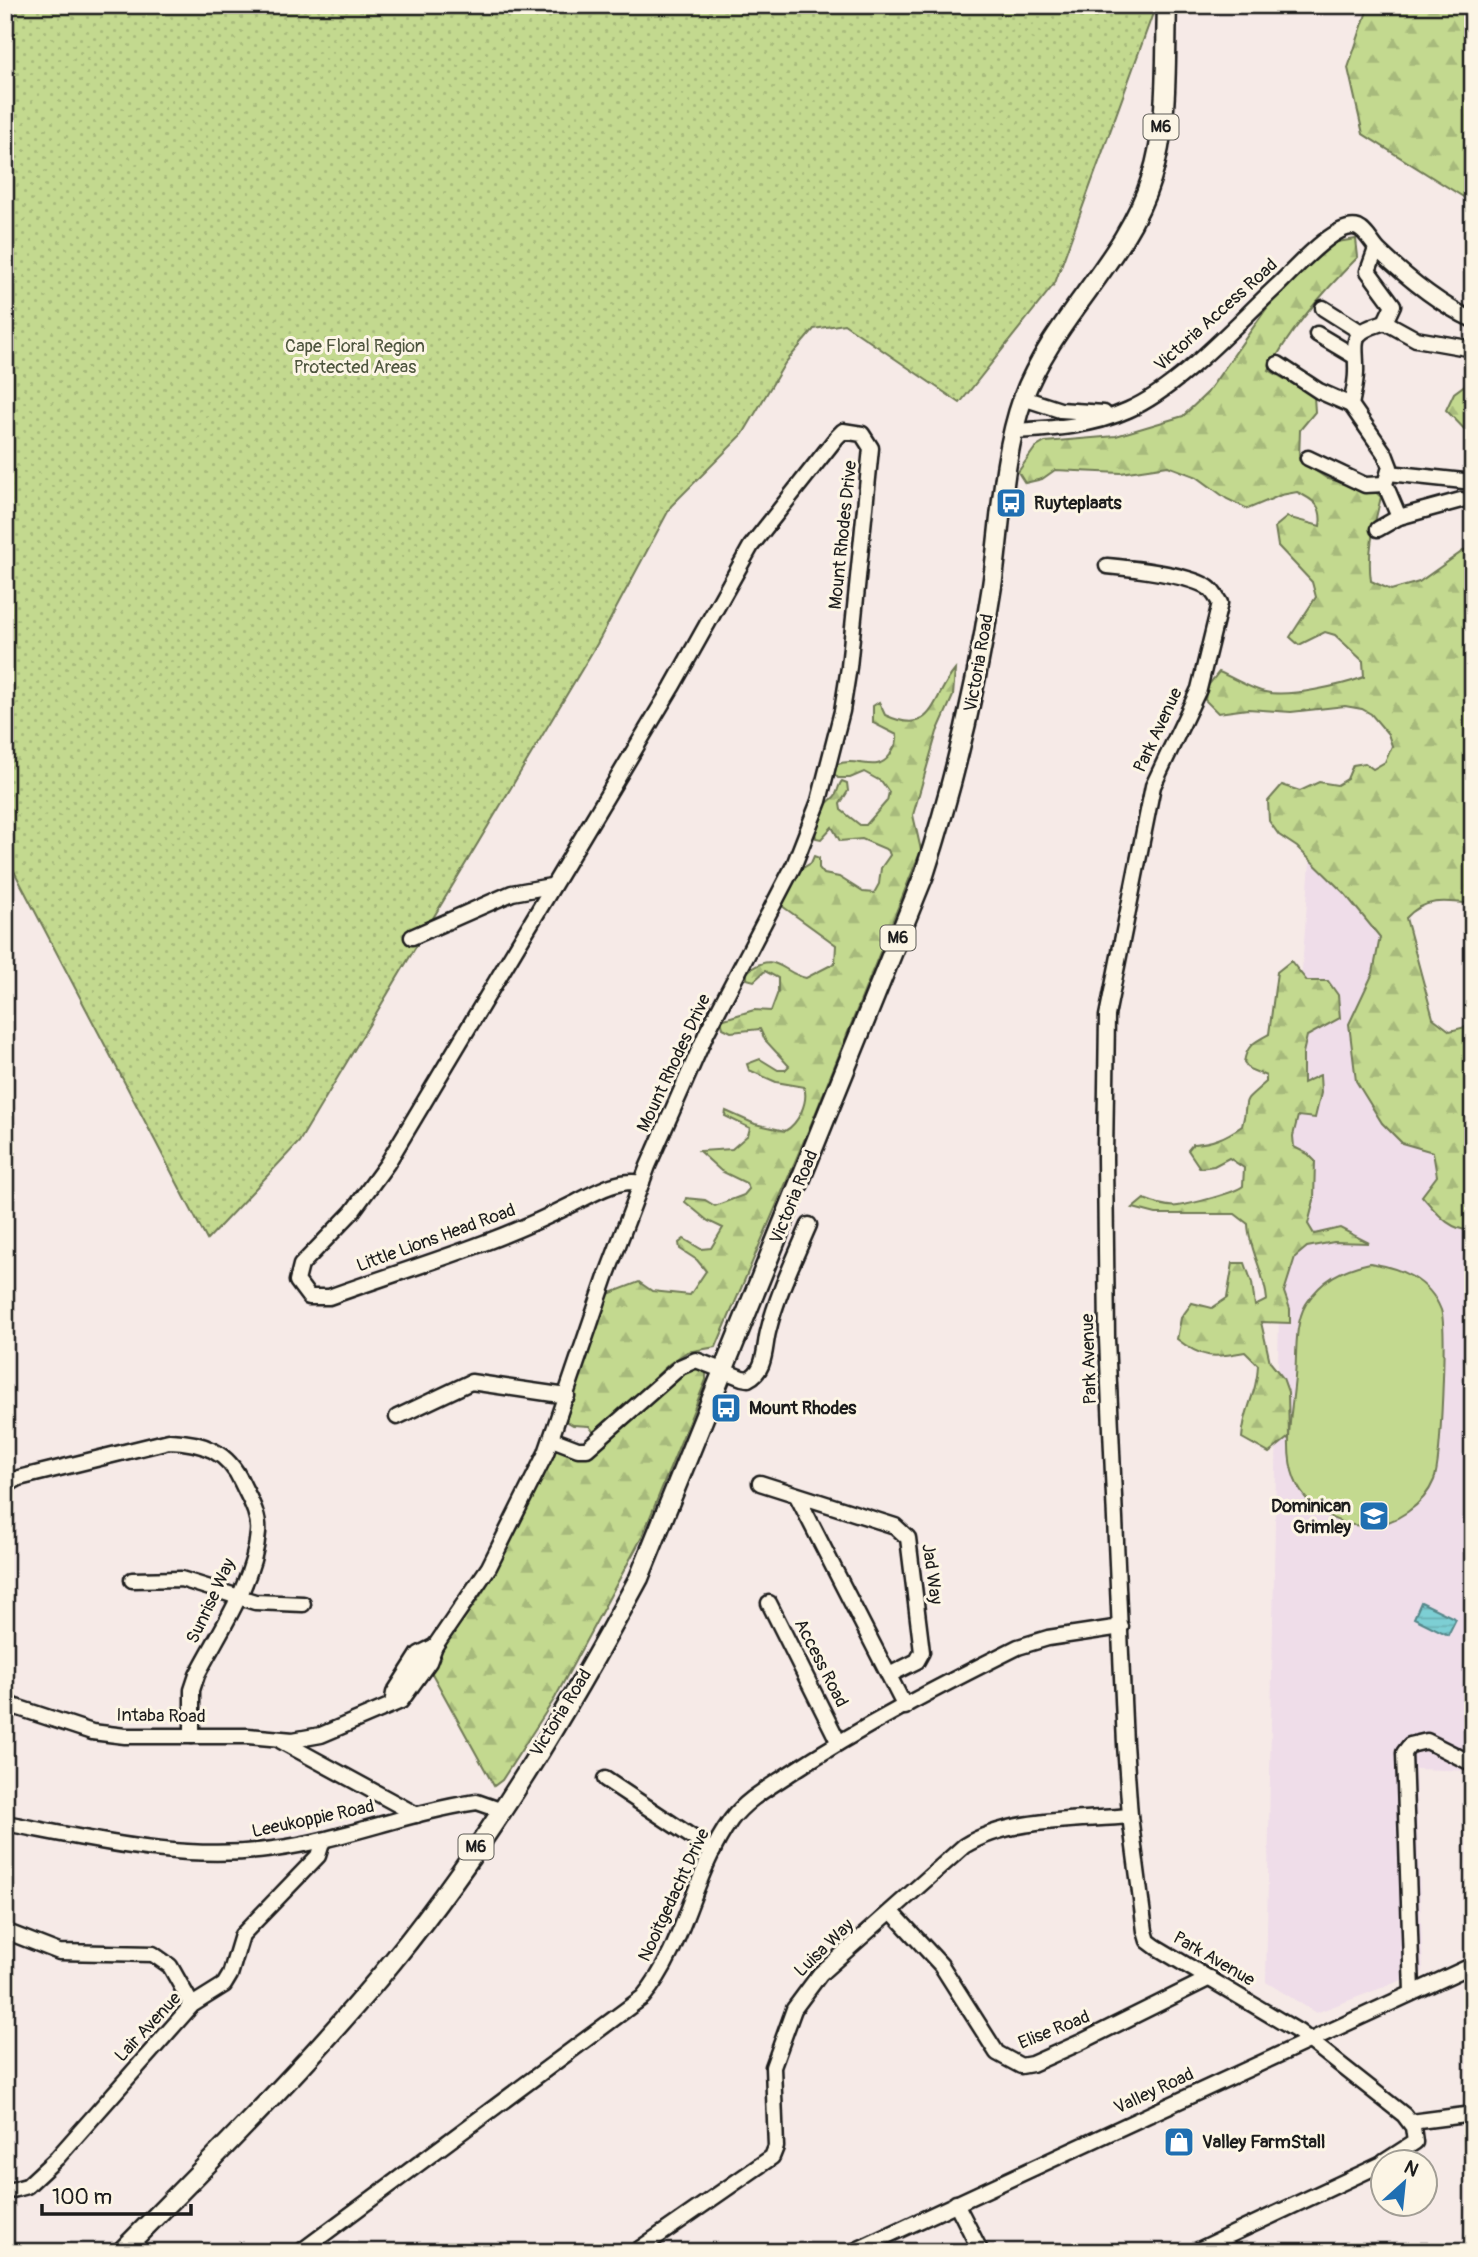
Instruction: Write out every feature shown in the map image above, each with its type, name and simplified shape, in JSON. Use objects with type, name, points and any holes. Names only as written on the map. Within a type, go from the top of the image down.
[{"type":"main road","name":"Victoria Road","points":[[121,2252],[348,2014],[426,1917],[500,1810],[606,1640],[639,1578],[924,875],[947,805],[980,668],[1014,431],[1023,398],[1049,346],[1121,240],[1151,180],[1160,139],[1167,5]]},
{"type":"street","name":"Victoria Access Road","points":[[1014,431],[1072,426],[1119,414],[1151,397],[1176,379],[1333,235],[1344,229],[1357,228],[1376,248]]},
{"type":"street","points":[[1351,405],[1356,373],[1354,343],[1361,332],[1385,322],[1393,305],[1368,271],[1376,248],[1443,305],[1473,320]]},
{"type":"street","points":[[1323,308],[1361,332]]},
{"type":"street","points":[[1385,322],[1416,339],[1473,349]]},
{"type":"street","points":[[1317,334],[1354,356]]},
{"type":"street","points":[[1278,364],[1319,391],[1351,405],[1385,454],[1387,479],[1399,517]]},
{"type":"street","points":[[1023,398],[1060,410],[1119,414]]},
{"type":"street","name":"Mount Rhodes Drive","points":[[297,1270],[352,1212],[387,1164],[672,687],[751,546],[837,436],[848,430],[862,435],[871,448],[849,667],[842,711],[819,801],[794,864],[707,1032],[642,1183],[606,1277],[552,1439],[489,1567],[435,1646]]},
{"type":"street","points":[[1308,458],[1364,485],[1387,479],[1473,482]]},
{"type":"street","points":[[1378,529],[1399,517],[1461,500]]},
{"type":"street","name":"Park Avenue","points":[[1107,566],[1190,580],[1211,589],[1220,603],[1199,690],[1153,786],[1107,1016],[1107,1339],[1130,1816],[1146,1937],[1156,1947],[1309,2040],[1411,2122]]},
{"type":"street","points":[[412,937],[512,893],[551,886]]},
{"type":"street","name":"Little Lions Head Road","points":[[297,1270],[297,1281],[302,1291],[318,1299],[329,1297],[450,1258],[527,1227],[620,1182],[642,1183]]},
{"type":"street","points":[[552,1439],[578,1449],[587,1449],[687,1363],[701,1361],[748,1385],[763,1362],[769,1326],[809,1225]]},
{"type":"street","points":[[397,1417],[471,1382],[567,1396]]},
{"type":"street","name":"Sunrise Way","points":[[5,1486],[19,1478],[169,1441],[194,1441],[220,1453],[235,1467],[257,1514],[258,1533],[248,1573],[192,1690],[192,1736]]},
{"type":"street","name":"Jad Way","points":[[760,1483],[895,1526],[908,1538],[922,1652],[917,1661],[889,1675]]},
{"type":"street","points":[[796,1496],[905,1707]]},
{"type":"street","points":[[132,1580],[181,1579],[237,1597],[276,1605],[303,1604]]},
{"type":"street","name":"Access Road","points":[[769,1603],[838,1741]]},
{"type":"street","name":"Nooitgedacht Drive","points":[[300,2252],[643,1997],[663,1966],[713,1851],[741,1808],[838,1741],[1035,1640],[1121,1627]]},
{"type":"street","name":"Intaba Road","points":[[5,1700],[23,1709],[92,1732],[125,1736],[248,1736],[280,1741],[321,1735],[393,1704],[394,1693],[419,1654],[435,1646]]},
{"type":"street","name":"Intaba Road","points":[[280,1741],[417,1815]]},
{"type":"street","points":[[1412,1992],[1404,1753],[1416,1741],[1427,1741],[1473,1764]]},
{"type":"street","points":[[605,1779],[713,1851]]},
{"type":"street","name":"Leeukoppie Road","points":[[5,1823],[137,1848],[201,1854],[267,1850],[323,1840],[477,1802],[500,1810]]},
{"type":"street","name":"Luisa Way","points":[[635,2252],[772,2157],[776,2147],[773,2067],[794,2009],[820,1975],[964,1846],[992,1832],[1130,1816]]},
{"type":"street","name":"Lair Avenue","points":[[5,2192],[27,2186],[57,2158],[192,2005],[227,1981],[242,1935],[318,1856],[323,1840]]},
{"type":"street","name":"Elise Road","points":[[892,1912],[941,1965],[997,2053],[1021,2066],[1079,2043],[1210,1978]]},
{"type":"street","points":[[5,1931],[59,1952],[153,1954],[170,1966],[192,2005]]},
{"type":"street","name":"Valley Road","points":[[852,2252],[1473,1965]]},
{"type":"street","points":[[1410,2148],[1416,2136],[1411,2122],[1473,2114]]},
{"type":"street","points":[[1194,2252],[1370,2170]]},
{"type":"street","points":[[956,2203],[981,2252]]},
{"type":"shaded area","name":"Dominican Grimley","points":[[1313,822],[1401,925],[1473,1207],[1473,1771],[1415,1769],[1423,1972],[1316,2013],[1266,1982],[1280,1263]]},
{"type":"green space","name":"Cape Floral Region Protected Areas","points":[[5,5],[1156,5],[1055,283],[960,403],[844,324],[814,329],[785,363],[743,434],[671,506],[597,644],[299,1142],[207,1240],[5,854]]},
{"type":"green space","points":[[1369,5],[1473,5],[1473,203],[1363,134],[1348,68]]},
{"type":"green space","points":[[1356,239],[1358,257],[1309,310],[1269,370],[1314,396],[1315,412],[1300,430],[1299,460],[1328,479],[1371,488],[1381,497],[1371,549],[1371,581],[1391,590],[1419,582],[1473,544],[1473,904],[1437,902],[1413,911],[1406,918],[1433,1018],[1450,1031],[1473,1025],[1473,1231],[1450,1224],[1422,1196],[1437,1176],[1433,1152],[1402,1143],[1382,1123],[1356,1081],[1349,1024],[1373,973],[1380,937],[1345,894],[1297,847],[1279,835],[1269,821],[1268,801],[1282,785],[1300,791],[1319,782],[1337,785],[1347,779],[1353,765],[1365,763],[1373,769],[1385,762],[1392,746],[1388,734],[1371,714],[1362,709],[1345,706],[1291,712],[1248,709],[1218,713],[1205,700],[1207,687],[1219,672],[1254,688],[1275,693],[1315,690],[1364,677],[1363,661],[1335,635],[1325,632],[1299,645],[1290,637],[1316,597],[1312,582],[1278,546],[1275,527],[1287,517],[1320,526],[1319,509],[1313,501],[1297,492],[1281,495],[1248,509],[1227,499],[1197,477],[1168,466],[1121,473],[1055,470],[1042,479],[1025,483],[1018,472],[1035,448],[1045,442],[1116,436],[1183,416],[1207,393],[1269,305],[1331,243]]},
{"type":"green space","points":[[1473,379],[1473,438],[1446,410],[1454,393]]},
{"type":"green space","points":[[955,670],[953,696],[937,732],[913,815],[921,850],[814,1117],[716,1347],[687,1352],[669,1364],[595,1434],[589,1426],[573,1425],[566,1421],[587,1349],[608,1294],[639,1282],[652,1291],[690,1295],[706,1271],[697,1260],[680,1249],[679,1243],[684,1239],[701,1249],[711,1248],[723,1228],[708,1221],[685,1202],[686,1198],[705,1200],[715,1206],[744,1195],[749,1189],[746,1183],[721,1171],[699,1151],[732,1149],[748,1135],[750,1128],[725,1116],[726,1111],[755,1124],[785,1131],[801,1112],[805,1099],[804,1087],[776,1082],[749,1070],[747,1064],[760,1059],[778,1070],[785,1070],[789,1066],[765,1040],[760,1029],[731,1032],[723,1028],[721,1020],[754,1010],[771,1011],[778,992],[778,978],[765,971],[754,981],[747,979],[747,972],[757,965],[772,962],[806,978],[835,963],[836,945],[782,906],[798,871],[811,863],[814,856],[819,858],[819,868],[824,874],[839,877],[863,892],[874,893],[879,884],[881,868],[890,855],[888,850],[862,839],[840,841],[832,827],[821,839],[816,838],[815,825],[819,814],[835,795],[842,781],[847,783],[848,791],[840,804],[841,810],[860,825],[866,825],[887,801],[889,792],[882,782],[864,772],[850,778],[838,778],[833,773],[835,765],[851,762],[879,764],[885,761],[895,745],[897,735],[873,723],[873,706],[879,702],[885,715],[914,722],[930,712]]},
{"type":"green space","points":[[1291,961],[1307,981],[1328,981],[1338,995],[1340,1018],[1307,1036],[1303,1053],[1303,1083],[1320,1075],[1321,1093],[1315,1118],[1298,1116],[1293,1136],[1294,1147],[1315,1161],[1314,1200],[1308,1224],[1314,1234],[1340,1228],[1369,1243],[1334,1242],[1307,1247],[1295,1257],[1284,1292],[1290,1309],[1290,1323],[1261,1322],[1270,1362],[1283,1378],[1288,1392],[1289,1437],[1269,1453],[1242,1438],[1258,1365],[1245,1352],[1209,1355],[1194,1350],[1177,1339],[1181,1318],[1192,1303],[1212,1308],[1227,1298],[1233,1263],[1245,1263],[1252,1283],[1255,1306],[1267,1300],[1248,1224],[1235,1214],[1156,1214],[1133,1208],[1144,1199],[1165,1206],[1184,1205],[1222,1195],[1243,1186],[1244,1168],[1229,1158],[1214,1166],[1200,1168],[1188,1150],[1193,1144],[1219,1139],[1242,1126],[1246,1102],[1266,1082],[1266,1076],[1249,1069],[1244,1062],[1252,1045],[1269,1034],[1277,972]]},
{"type":"green space","points":[[1370,1263],[1392,1268],[1412,1277],[1436,1299],[1443,1321],[1443,1367],[1439,1449],[1434,1480],[1423,1498],[1398,1518],[1378,1525],[1362,1526],[1333,1519],[1323,1513],[1297,1486],[1289,1452],[1289,1433],[1302,1312],[1312,1295],[1334,1276]]},
{"type":"green space","points":[[694,1364],[706,1369],[706,1380],[642,1537],[555,1698],[502,1780],[494,1786],[424,1659],[447,1638],[485,1589],[515,1533],[555,1447],[583,1454],[607,1442],[638,1409]]},
{"type":"water","points":[[1421,1602],[1456,1619],[1448,1635],[1414,1618]]},
{"type":"place","name":"Ruyteplaats","points":[[1011,503]]},
{"type":"place","name":"Mount Rhodes","points":[[726,1408]]},
{"type":"place","name":"Dominican Grimley","points":[[1374,1516]]},
{"type":"place","name":"Valley FarmStall","points":[[1179,2142]]}]
